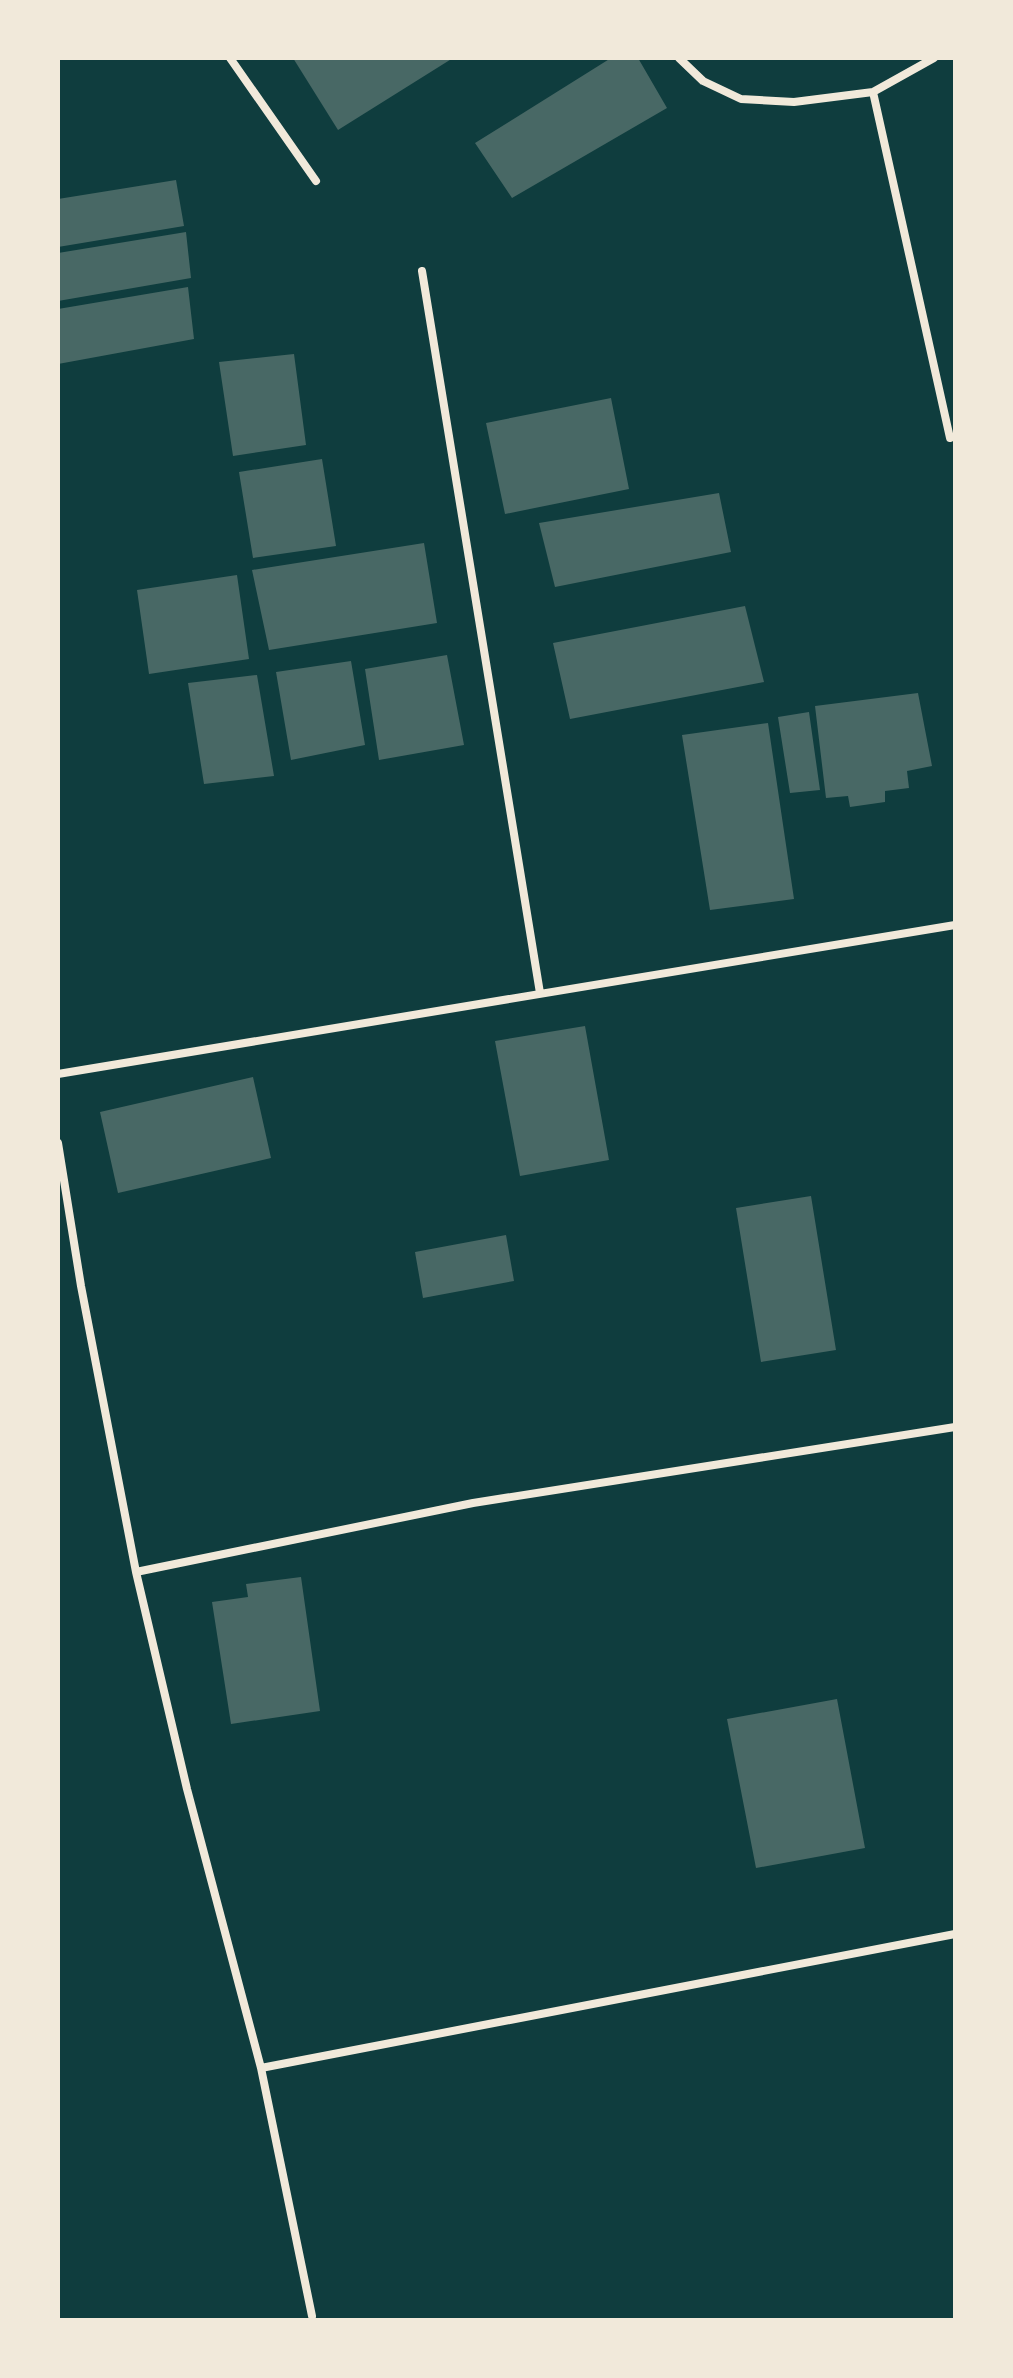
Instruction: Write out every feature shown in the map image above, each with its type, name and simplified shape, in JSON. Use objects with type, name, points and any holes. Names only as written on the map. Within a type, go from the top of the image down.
[{"type":"street","points":[[230,58],[316,181]]},
{"type":"street","points":[[679,58],[703,81],[741,99],[794,102],[873,92],[934,58]]},
{"type":"street","points":[[873,92],[950,438]]},
{"type":"street","points":[[422,271],[540,993]]},
{"type":"street","points":[[58,1074],[955,925]]},
{"type":"street","points":[[58,1143],[81,1286],[136,1572],[187,1789],[261,2068],[312,2316]]},
{"type":"street","points":[[136,1572],[473,1503],[955,1427]]},
{"type":"street","points":[[261,2068],[955,1934]]},
{"type":"building","points":[[293,58],[453,58],[338,130]]},
{"type":"building","points":[[611,58],[638,58],[667,108],[512,198],[475,143]]},
{"type":"building","points":[[176,180],[184,226],[58,247],[58,199]]},
{"type":"building","points":[[186,232],[191,278],[58,301],[58,253]]},
{"type":"building","points":[[188,287],[194,339],[58,364],[58,309]]},
{"type":"building","points":[[294,354],[306,445],[233,456],[219,362]]},
{"type":"building","points":[[611,398],[629,489],[505,514],[486,423]]},
{"type":"building","points":[[322,459],[336,546],[253,558],[239,472]]},
{"type":"building","points":[[719,493],[731,552],[555,587],[539,523]]},
{"type":"building","points":[[424,543],[437,623],[269,650],[252,570]]},
{"type":"building","points":[[237,575],[249,659],[149,674],[137,590]]},
{"type":"building","points":[[745,606],[764,682],[570,719],[553,643]]},
{"type":"building","points":[[447,655],[464,745],[379,760],[365,669]]},
{"type":"building","points":[[351,661],[365,745],[291,760],[276,672]]},
{"type":"building","points":[[257,675],[274,776],[204,784],[188,683]]},
{"type":"building","points":[[918,693],[932,766],[907,771],[909,788],[885,791],[885,802],[850,807],[848,796],[826,798],[815,706]]},
{"type":"building","points":[[809,712],[820,790],[790,793],[778,717]]},
{"type":"building","points":[[768,723],[794,899],[710,910],[682,735]]},
{"type":"building","points":[[585,1026],[609,1160],[520,1176],[495,1041]]},
{"type":"building","points":[[253,1077],[271,1158],[118,1193],[100,1112]]},
{"type":"building","points":[[811,1196],[836,1350],[761,1362],[736,1208]]},
{"type":"building","points":[[506,1235],[514,1281],[423,1298],[415,1252]]},
{"type":"building","points":[[301,1577],[320,1711],[231,1724],[212,1602],[248,1597],[246,1584]]},
{"type":"building","points":[[837,1699],[865,1848],[756,1868],[727,1719]]}]
